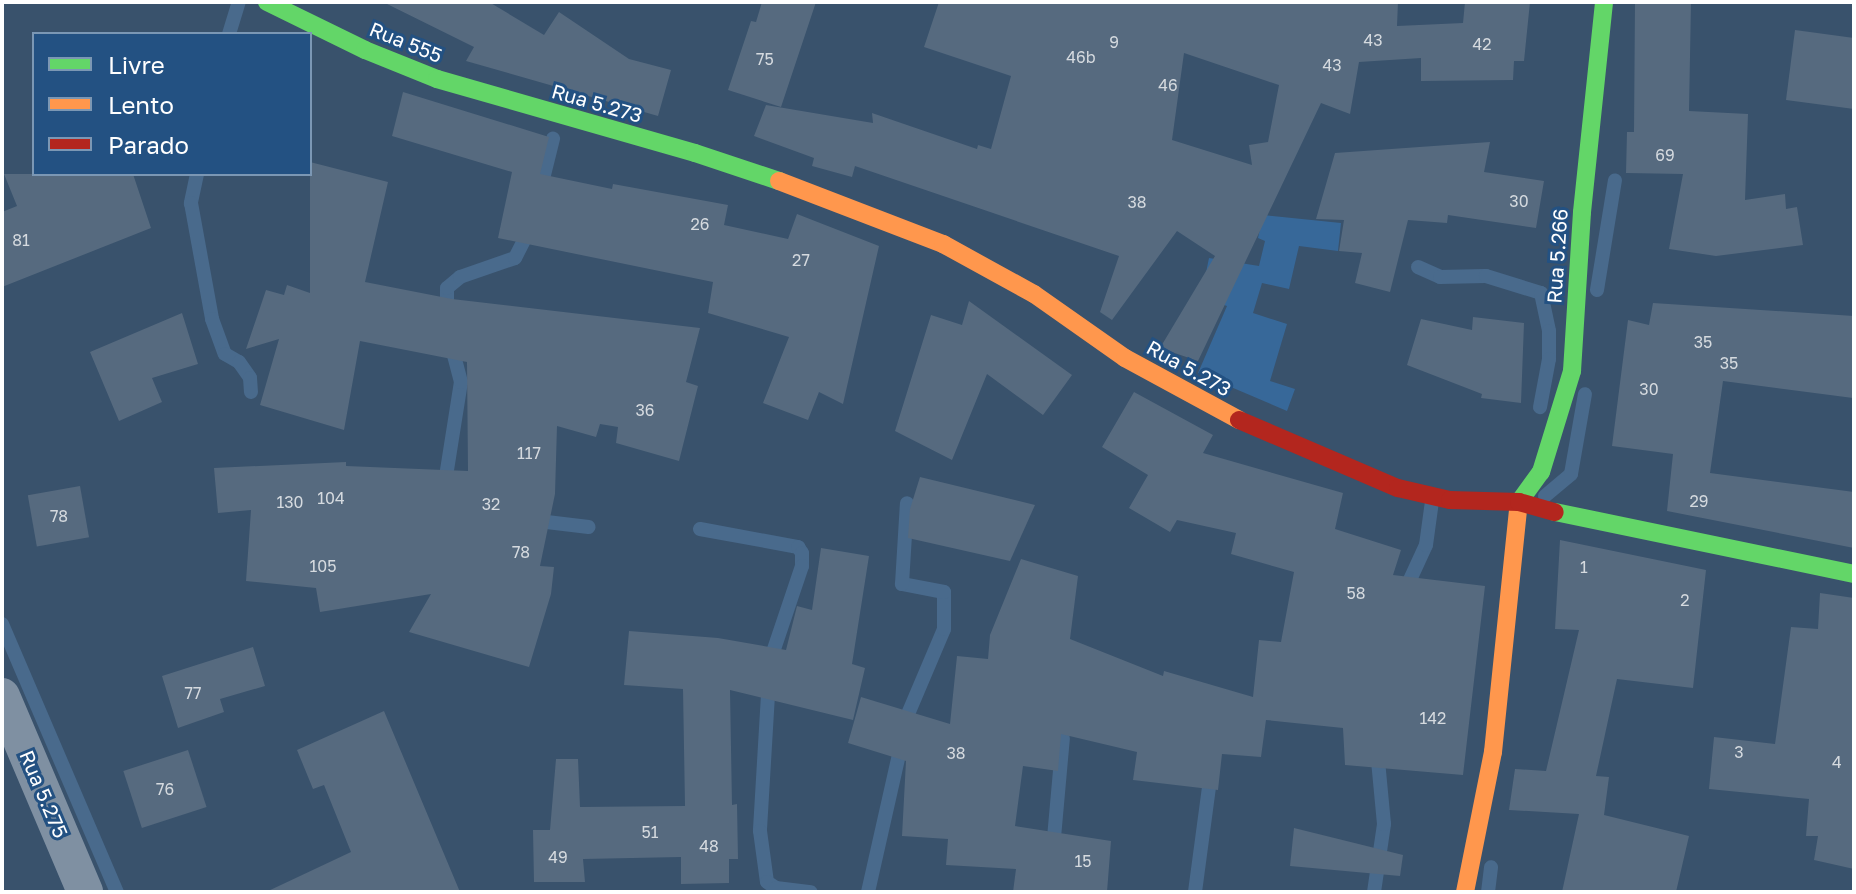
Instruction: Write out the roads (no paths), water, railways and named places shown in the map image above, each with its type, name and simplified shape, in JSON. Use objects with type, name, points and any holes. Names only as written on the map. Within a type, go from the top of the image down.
[{"type":"street","name":"Rua 555","points":[[267,2],[380,56],[437,79],[534,108]]},
{"type":"street","name":"Rua 5.266","points":[[1519,502],[1541,472],[1572,371],[1582,212],[1604,2]]},
{"type":"street","name":"Rua 5.273","points":[[534,108],[695,153],[791,185],[943,244],[1034,294],[1072,324],[1125,358],[1233,417],[1398,488],[1450,500],[1519,502],[1574,518],[1854,574]]},
{"type":"street","points":[[1465,892],[1493,752],[1519,502]]},
{"type":"street","name":"Rua 5.275","points":[[2,696],[85,892]]},
{"type":"waterway","points":[[230,32],[239,2]]},
{"type":"waterway","points":[[540,191],[553,139]]},
{"type":"waterway","points":[[197,176],[191,203],[212,319],[225,354],[239,362],[250,378],[251,392]]},
{"type":"waterway","points":[[1597,290],[1615,180]]},
{"type":"waterway","points":[[447,316],[447,288],[460,277],[515,258],[531,227]]},
{"type":"waterway","points":[[1418,267],[1440,277],[1486,276],[1541,293],[1549,331],[1549,359],[1540,407]]},
{"type":"waterway","points":[[444,489],[461,382],[450,340]]},
{"type":"waterway","points":[[1545,496],[1571,474],[1585,394]]},
{"type":"waterway","points":[[1403,595],[1426,545],[1432,501]]},
{"type":"waterway","points":[[868,892],[908,714],[944,629],[944,592],[902,584],[907,503]]},
{"type":"waterway","points":[[530,520],[589,527]]},
{"type":"waterway","points":[[700,529],[798,547],[802,553],[802,566],[770,661],[760,831],[767,882],[776,888],[811,892]]},
{"type":"waterway","points":[[2,624],[117,892]]},
{"type":"waterway","points":[[1053,849],[1063,738]]},
{"type":"waterway","points":[[1374,892],[1384,824],[1377,750]]},
{"type":"waterway","points":[[1195,892],[1211,772]]},
{"type":"waterway","points":[[1488,892],[1491,867]]}]
